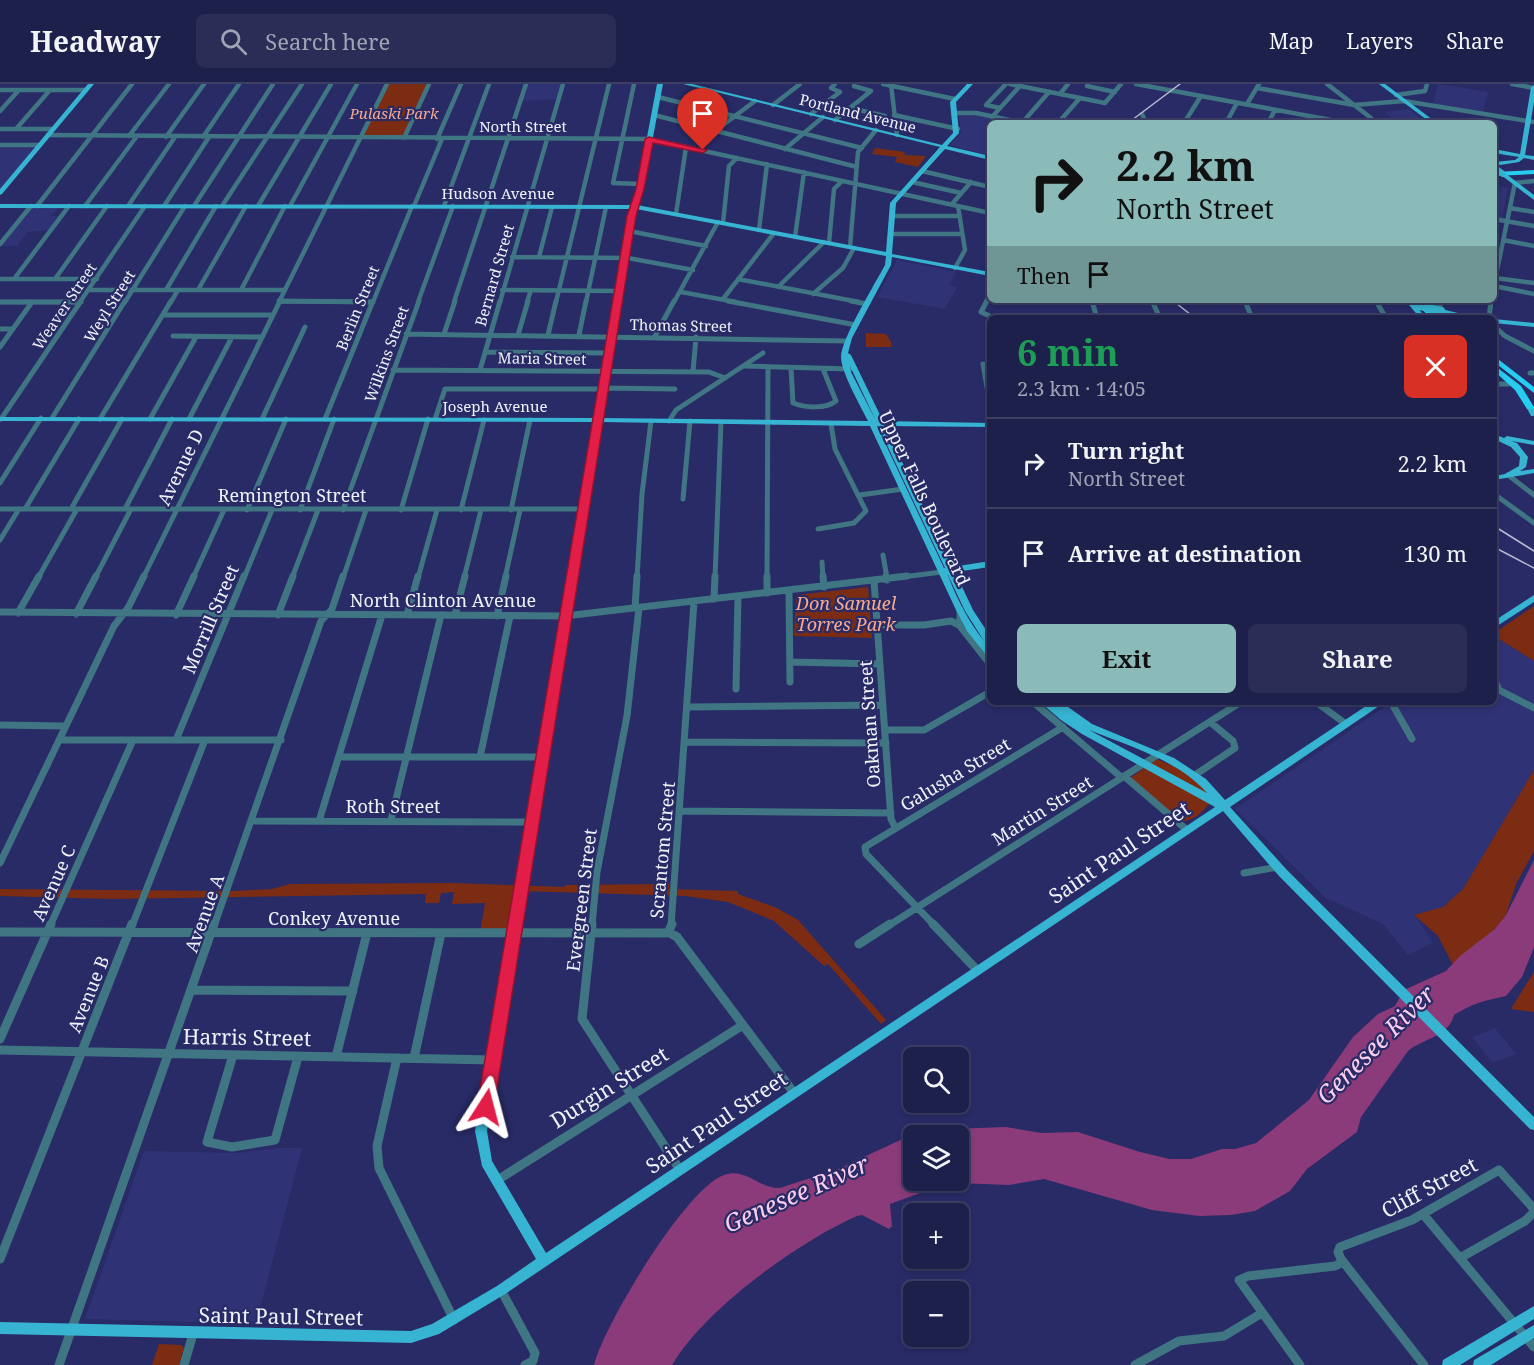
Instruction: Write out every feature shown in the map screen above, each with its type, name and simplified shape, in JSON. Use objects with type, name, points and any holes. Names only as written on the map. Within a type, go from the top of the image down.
[{"type":"highway","points":[[1497,168],[1534,171]]},
{"type":"highway","points":[[1417,303],[1442,313]]},
{"type":"highway","points":[[1417,303],[1430,315]]},
{"type":"highway","points":[[1497,361],[1534,384]]},
{"type":"highway","points":[[1497,361],[1534,391]]},
{"type":"highway","points":[[1497,362],[1534,397]]},
{"type":"highway","points":[[1497,371],[1518,388],[1532,410]]},
{"type":"main road","points":[[0,193],[91,84]]},
{"type":"main road","points":[[543,1260],[496,1180],[482,1152],[480,1138],[611,335],[633,207],[641,184],[660,84]]},
{"type":"main road","name":"Portland Avenue","points":[[686,84],[987,157]]},
{"type":"main road","points":[[901,194],[958,129],[953,103],[970,84]]},
{"type":"main road","points":[[1382,84],[1430,120]]},
{"type":"main road","points":[[1497,167],[1518,160],[1520,156],[1530,121],[1534,88]]},
{"type":"main road","points":[[1497,152],[1534,158]]},
{"type":"main road","points":[[1497,170],[1534,198]]},
{"type":"main road","name":"Upper Falls Boulevard","points":[[901,194],[893,205],[887,268],[848,340],[846,351],[850,369],[946,571],[960,610],[970,629],[987,650]]},
{"type":"main road","name":"Hudson Avenue","points":[[0,206],[633,207],[987,273]]},
{"type":"main road","points":[[1417,303],[1442,313]]},
{"type":"main road","points":[[1497,320],[1534,323]]},
{"type":"main road","points":[[1497,372],[1532,410]]},
{"type":"main road","name":"Joseph Avenue","points":[[1,419],[432,419],[987,425]]},
{"type":"main road","name":"Upper Falls Boulevard","points":[[876,424],[903,489],[946,571],[987,640]]},
{"type":"main road","points":[[1497,436],[1534,443]]},
{"type":"main road","points":[[1497,436],[1514,445],[1524,457],[1522,467],[1508,476]]},
{"type":"main road","points":[[1497,478],[1534,471]]},
{"type":"main road","name":"North Clinton Avenue","points":[[946,571],[987,564]]},
{"type":"main road","points":[[1497,623],[1534,598]]},
{"type":"main road","points":[[1048,705],[1080,730],[1222,806]]},
{"type":"main road","points":[[1059,705],[1093,728],[1158,754],[1195,775],[1214,793],[1222,806],[1287,877],[1534,1125]]},
{"type":"main road","name":"Saint Paul Street","points":[[0,1328],[411,1337],[435,1330],[501,1290],[1374,705]]},
{"type":"main road","points":[[1448,1365],[1534,1312]]},
{"type":"main road","points":[[1479,1365],[1529,1334]]},
{"type":"street","points":[[0,244],[92,136],[132,84]]},
{"type":"street","points":[[129,136],[169,84]]},
{"type":"street","points":[[166,136],[204,84]]},
{"type":"street","points":[[164,206],[239,84]]},
{"type":"street","points":[[194,206],[273,84]]},
{"type":"street","points":[[166,290],[219,206],[302,84]]},
{"type":"street","points":[[258,206],[331,84]]},
{"type":"street","points":[[241,290],[357,84]]},
{"type":"street","name":"Avenue D","points":[[0,863],[115,623],[122,615],[175,510],[387,84]]},
{"type":"street","points":[[404,138],[429,84]]},
{"type":"street","name":"Berlin Street","points":[[325,419],[461,84]]},
{"type":"street","points":[[444,206],[489,84]]},
{"type":"street","points":[[444,334],[526,84]]},
{"type":"street","name":"Bernard Street","points":[[480,370],[564,84]]},
{"type":"street","points":[[548,335],[609,84]]},
{"type":"street","points":[[634,84],[613,183],[641,184]]},
{"type":"street","points":[[773,105],[800,84]]},
{"type":"street","points":[[811,114],[840,92],[831,88],[835,84]]},
{"type":"street","points":[[883,84],[955,99]]},
{"type":"street","points":[[1000,108],[986,105],[1008,84],[1105,104],[1121,84]]},
{"type":"street","points":[[1060,94],[1068,84]]},
{"type":"street","points":[[1136,84],[1317,120]]},
{"type":"street","points":[[1327,84],[1371,120]]},
{"type":"street","points":[[1396,95],[1425,91],[1428,84]]},
{"type":"street","points":[[1512,84],[1534,88]]},
{"type":"street","points":[[891,85],[897,135]]},
{"type":"street","points":[[1042,91],[1046,85]]},
{"type":"street","points":[[835,120],[871,91],[854,86]]},
{"type":"street","points":[[992,117],[1020,86]]},
{"type":"street","points":[[1087,86],[1114,92]]},
{"type":"street","points":[[1247,105],[1258,86],[1354,105],[1404,101],[1530,121]]},
{"type":"street","points":[[0,90],[86,90]]},
{"type":"street","points":[[0,111],[19,90]]},
{"type":"street","points":[[16,129],[50,90]]},
{"type":"street","points":[[1026,120],[1049,92]]},
{"type":"street","points":[[1186,120],[1201,96]]},
{"type":"street","points":[[658,97],[862,147]]},
{"type":"street","points":[[1061,120],[1080,98]]},
{"type":"street","points":[[715,131],[755,101]]},
{"type":"street","points":[[1228,120],[1238,103]]},
{"type":"street","points":[[850,108],[885,116]]},
{"type":"street","points":[[1270,120],[1275,110]]},
{"type":"street","points":[[954,113],[1008,120]]},
{"type":"street","points":[[1142,114],[1145,120]]},
{"type":"street","points":[[894,115],[958,129]]},
{"type":"street","points":[[654,116],[857,167]]},
{"type":"street","points":[[784,149],[824,117]]},
{"type":"street","points":[[0,129],[53,129]]},
{"type":"street","points":[[813,294],[843,268],[852,248],[858,152],[876,130]]},
{"type":"street","name":"North Street","points":[[48,135],[649,139],[987,212]]},
{"type":"street","points":[[85,206],[136,136]]},
{"type":"street","points":[[128,206],[175,137]]},
{"type":"street","points":[[0,145],[40,145]]},
{"type":"street","points":[[676,214],[686,147]]},
{"type":"street","points":[[655,336],[721,223],[729,166],[737,158]]},
{"type":"street","points":[[759,230],[767,164]]},
{"type":"street","points":[[922,171],[987,186]]},
{"type":"street","points":[[795,237],[804,172]]},
{"type":"street","points":[[778,287],[826,243],[834,189],[842,181]]},
{"type":"street","points":[[1497,268],[1515,183],[1534,181]]},
{"type":"street","points":[[912,182],[961,194]]},
{"type":"street","points":[[955,268],[964,250],[955,205],[971,183]]},
{"type":"street","points":[[14,279],[69,206]]},
{"type":"street","points":[[55,279],[107,206]]},
{"type":"street","name":"Weaver Street","points":[[1,419],[145,206]]},
{"type":"street","name":"Weyl Street","points":[[52,418],[185,206]]},
{"type":"street","points":[[198,290],[246,206]]},
{"type":"street","name":"Wilkins Street","points":[[343,510],[374,419],[453,207]]},
{"type":"street","points":[[539,257],[552,207]]},
{"type":"street","points":[[579,335],[606,207]]},
{"type":"street","points":[[1510,208],[1534,212]]},
{"type":"street","points":[[892,216],[959,216]]},
{"type":"street","points":[[1497,220],[1534,226]]},
{"type":"street","points":[[629,231],[706,246]]},
{"type":"street","points":[[723,299],[774,232]]},
{"type":"street","points":[[891,234],[962,234]]},
{"type":"street","points":[[1503,240],[1534,246]]},
{"type":"street","points":[[512,257],[625,258],[693,270]]},
{"type":"street","points":[[1497,277],[1534,282]]},
{"type":"street","points":[[0,279],[96,279]]},
{"type":"street","points":[[738,279],[867,304]]},
{"type":"street","points":[[1497,286],[1534,294]]},
{"type":"street","points":[[89,290],[284,290]]},
{"type":"street","points":[[100,419],[178,290]]},
{"type":"street","points":[[502,290],[619,291]]},
{"type":"street","points":[[518,335],[531,290]]},
{"type":"street","points":[[681,291],[856,325]]},
{"type":"street","points":[[987,300],[981,312],[988,315]]},
{"type":"street","points":[[279,301],[373,302]]},
{"type":"street","points":[[0,302],[81,302]]},
{"type":"street","points":[[0,347],[32,302]]},
{"type":"street","points":[[163,315],[272,315]]},
{"type":"street","points":[[262,419],[305,327]]},
{"type":"street","points":[[0,328],[13,328]]},
{"type":"street","points":[[1497,328],[1532,352]]},
{"type":"street","name":"Thomas Street","points":[[406,334],[848,340]]},
{"type":"street","points":[[172,336],[261,337]]},
{"type":"street","points":[[150,419],[196,337]]},
{"type":"street","points":[[189,419],[232,337]]},
{"type":"street","points":[[693,372],[696,337]]},
{"type":"street","points":[[485,352],[608,353]]},
{"type":"street","points":[[669,421],[676,410],[763,353]]},
{"type":"street","points":[[983,364],[987,387]]},
{"type":"street","points":[[744,366],[850,369]]},
{"type":"street","points":[[767,593],[768,368]]},
{"type":"street","points":[[791,368],[794,404],[830,406],[836,401],[823,369]]},
{"type":"street","name":"Maria Street","points":[[393,370],[711,372],[725,378]]},
{"type":"street","points":[[1497,384],[1509,384]]},
{"type":"street","points":[[401,510],[432,419],[445,389],[675,389]]},
{"type":"street","points":[[0,483],[41,418]]},
{"type":"street","points":[[0,540],[79,419]]},
{"type":"street","points":[[18,613],[122,419]]},
{"type":"street","points":[[76,614],[172,419]]},
{"type":"street","points":[[247,510],[286,419]]},
{"type":"street","points":[[300,510],[334,419]]},
{"type":"street","points":[[461,510],[484,420]]},
{"type":"street","points":[[511,510],[530,420]]},
{"type":"street","name":"Evergreen Street","points":[[651,421],[642,494],[637,608],[627,716],[598,859],[582,1019],[680,1170]]},
{"type":"street","points":[[683,499],[690,421]]},
{"type":"street","points":[[714,599],[722,422]]},
{"type":"street","points":[[818,529],[858,521],[866,511],[835,449],[831,424]]},
{"type":"street","points":[[1508,476],[1534,495]]},
{"type":"street","points":[[860,495],[903,489]]},
{"type":"street","points":[[1497,496],[1534,523]]},
{"type":"street","name":"Remington Street","points":[[0,509],[584,510]]},
{"type":"street","points":[[176,615],[224,510]]},
{"type":"street","name":"Morrill Street","points":[[176,740],[272,510]]},
{"type":"street","points":[[278,615],[318,510]]},
{"type":"street","name":"Avenue A","points":[[60,1365],[321,621],[332,609],[366,510]]},
{"type":"street","points":[[407,615],[437,510]]},
{"type":"street","points":[[455,615],[480,510]]},
{"type":"street","points":[[497,616],[520,510]]},
{"type":"street","points":[[883,555],[887,580]]},
{"type":"street","points":[[822,562],[824,587]]},
{"type":"street","name":"North Clinton Avenue","points":[[0,612],[122,615],[565,616],[887,580],[946,571]]},
{"type":"street","name":"Oakman Street","points":[[874,581],[891,813],[895,828]]},
{"type":"street","points":[[789,591],[790,682]]},
{"type":"street","points":[[736,689],[738,597]]},
{"type":"street","name":"Scrantom Street","points":[[694,602],[681,811],[672,923],[668,933],[677,937],[794,1093]]},
{"type":"street","points":[[959,625],[960,610]]},
{"type":"street","points":[[319,821],[382,615]]},
{"type":"street","points":[[391,820],[441,615]]},
{"type":"street","points":[[480,757],[510,616]]},
{"type":"street","points":[[878,625],[924,625],[951,621],[959,625],[987,660]]},
{"type":"street","points":[[790,662],[880,664]]},
{"type":"street","points":[[1497,685],[1499,690],[1534,708]]},
{"type":"street","points":[[885,730],[924,730],[987,694]]},
{"type":"street","points":[[688,707],[883,705]]},
{"type":"street","points":[[1037,705],[1187,830]]},
{"type":"street","name":"Martin Street","points":[[859,944],[1236,705]]},
{"type":"street","points":[[1320,705],[1346,724]]},
{"type":"street","points":[[1393,705],[1412,739]]},
{"type":"street","points":[[1195,775],[1234,748],[1233,741],[1210,722]]},
{"type":"street","points":[[0,725],[65,726]]},
{"type":"street","name":"Galusha Street","points":[[917,907],[866,854],[867,844],[1063,728]]},
{"type":"street","points":[[60,740],[281,740]]},
{"type":"street","name":"Avenue C","points":[[0,1039],[133,740]]},
{"type":"street","name":"Avenue B","points":[[0,1259],[205,740]]},
{"type":"street","points":[[686,742],[886,743]]},
{"type":"street","points":[[339,757],[543,757]]},
{"type":"street","points":[[681,811],[891,813]]},
{"type":"street","name":"Roth Street","points":[[253,820],[532,822]]},
{"type":"street","points":[[1244,873],[1278,867]]},
{"type":"street","points":[[917,907],[977,970]]},
{"type":"street","name":"Conkey Avenue","points":[[0,932],[668,933]]},
{"type":"street","points":[[336,1056],[368,933]]},
{"type":"street","points":[[414,1058],[441,933]]},
{"type":"street","points":[[192,990],[353,991]]},
{"type":"street","name":"Durgin Street","points":[[496,1180],[742,1025]]},
{"type":"street","name":"Harris Street","points":[[0,1050],[493,1060]]},
{"type":"street","points":[[233,1055],[207,1140],[214,1146],[243,1146],[275,1140],[298,1057]]},
{"type":"street","points":[[397,1058],[378,1139],[379,1168],[454,1320]]},
{"type":"street","name":"Cliff Street","points":[[1344,1262],[1338,1252],[1344,1245],[1398,1226],[1423,1214],[1499,1170],[1534,1211]]},
{"type":"street","points":[[1460,1258],[1525,1221],[1534,1211]]},
{"type":"street","points":[[1423,1214],[1514,1324],[1529,1334],[1534,1347]]},
{"type":"street","points":[[1300,1365],[1239,1280],[1248,1276],[1335,1266],[1344,1262],[1424,1365]]},
{"type":"street","points":[[501,1290],[534,1353],[533,1361],[525,1365]]},
{"type":"street","points":[[1135,1365],[1179,1341],[1224,1336],[1262,1313]]},
{"type":"street","points":[[184,1365],[193,1334]]},
{"type":"shaded area","points":[[527,84],[562,84],[557,99],[522,101]]},
{"type":"shaded area","points":[[1438,84],[1488,92],[1483,112],[1433,104]]},
{"type":"shaded area","points":[[1409,109],[1423,120],[1389,120],[1393,119],[1385,112]]},
{"type":"shaded area","points":[[977,115],[1001,120],[987,120],[987,155],[950,145],[961,133],[959,116]]},
{"type":"shaded area","points":[[0,146],[36,147],[0,189]]},
{"type":"shaded area","points":[[1497,186],[1508,188],[1502,219],[1497,218]]},
{"type":"shaded area","points":[[30,208],[58,208],[51,216],[59,216],[48,230],[28,232],[17,246],[0,246]]},
{"type":"shaded area","points":[[897,260],[956,272],[949,285],[957,287],[945,309],[877,297]]},
{"type":"shaded area","points":[[1497,638],[1534,661],[1534,770],[1463,889],[1443,907],[1415,915],[1433,943],[1408,955],[1383,924],[1326,898],[1235,809],[1388,705],[1497,705]]},
{"type":"shaded area","points":[[1495,1028],[1516,1054],[1493,1063],[1472,1037]]},
{"type":"shaded area","points":[[276,1148],[302,1148],[256,1324],[85,1319],[144,1151],[238,1153]]},
{"type":"green space","name":"Pulaski Park","points":[[389,84],[428,84],[402,137],[364,136],[368,122]]},
{"type":"green space","points":[[875,148],[905,152],[904,155],[926,156],[918,167],[895,162],[897,157],[872,154]]},
{"type":"green space","points":[[866,333],[886,334],[891,347],[866,347]]},
{"type":"green space","name":"Don Samuel Torres Park","points":[[868,587],[872,638],[794,636],[796,595]]},
{"type":"green space","points":[[1534,606],[1534,661],[1497,638],[1497,631]]},
{"type":"green space","points":[[1157,759],[1182,770],[1214,797],[1196,817],[1181,821],[1130,778]]},
{"type":"green space","points":[[1534,770],[1534,851],[1516,884],[1506,915],[1495,929],[1453,965],[1438,936],[1414,915],[1443,907],[1463,889]]},
{"type":"green space","points":[[452,883],[565,887],[565,885],[669,884],[669,889],[738,891],[738,894],[777,908],[798,920],[886,1020],[881,1024],[828,964],[824,966],[774,921],[728,902],[685,896],[521,891],[514,933],[480,933],[485,903],[452,904],[454,892],[441,893],[439,903],[425,903],[426,894],[112,899],[0,896],[0,889],[235,891],[272,889],[290,884]]},
{"type":"green space","points":[[1534,972],[1534,1012],[1511,1009]]},
{"type":"green space","points":[[159,1344],[181,1345],[184,1348],[179,1365],[152,1365]]},
{"type":"water","name":"Genesee River","points":[[1534,860],[1534,947],[1522,977],[1506,996],[1480,1002],[1462,1010],[1454,1015],[1451,1023],[1441,1033],[1408,1051],[1361,1117],[1357,1132],[1307,1169],[1290,1191],[1255,1211],[1231,1215],[1199,1216],[1152,1210],[1044,1179],[1009,1185],[969,1183],[969,1128],[1006,1127],[1041,1133],[1078,1132],[1170,1159],[1191,1159],[1222,1149],[1235,1149],[1256,1143],[1309,1100],[1353,1037],[1378,1014],[1395,1006],[1404,990],[1446,971],[1460,956],[1495,929],[1506,915]]},
{"type":"water","name":"Genesee River","points":[[903,1139],[903,1191],[925,1191],[890,1204],[892,1226],[889,1229],[862,1215],[857,1216],[808,1242],[781,1260],[729,1300],[687,1344],[672,1365],[594,1365],[613,1320],[648,1260],[689,1205],[708,1185],[732,1173],[780,1188],[838,1169]]},
{"type":"railway","points":[[1132,120],[1180,84]]},
{"type":"railway","points":[[1176,303],[1191,315]]},
{"type":"railway","points":[[1497,528],[1534,551]]},
{"type":"railway","points":[[1497,549],[1534,568]]},
{"type":"route","points":[[486,1107],[633,207],[640,189],[649,139],[703,150]]}]
